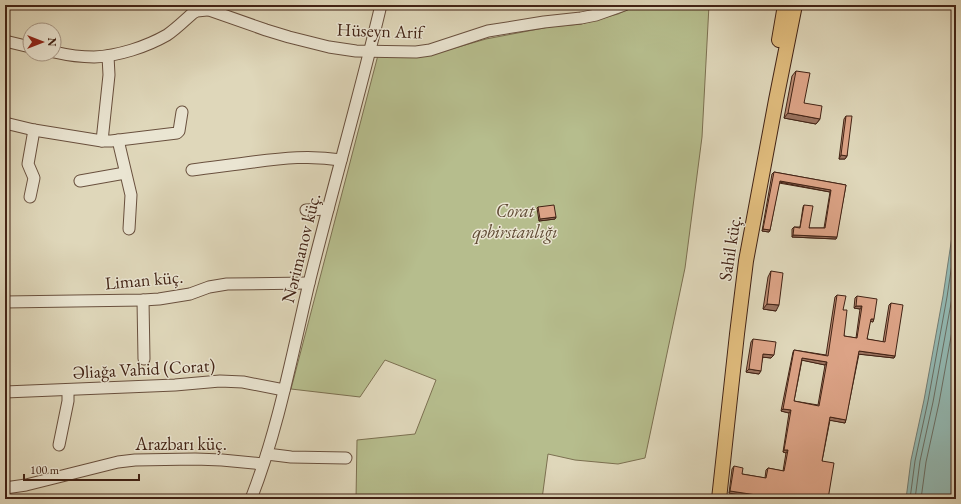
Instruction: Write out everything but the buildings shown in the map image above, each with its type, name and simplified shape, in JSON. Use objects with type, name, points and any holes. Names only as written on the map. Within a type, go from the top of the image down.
[{"type":"main road","name":"Sahil küç.","points":[[710,499],[741,232],[785,5]]},
{"type":"main road","name":"Sahil küç.","points":[[719,499],[746,261],[776,100],[796,5]]},
{"type":"street","points":[[187,5],[189,7],[189,11],[187,18]]},
{"type":"street","name":"Hüseyn Arif","points":[[195,5],[266,30],[343,50],[416,52],[430,50],[488,31],[544,22],[596,16],[624,5]]},
{"type":"street","name":"Nərimanov küç.","points":[[251,499],[265,459],[284,390],[309,283],[381,5]]},
{"type":"street","points":[[62,53],[81,57],[108,56],[151,44],[168,34],[193,13],[208,10]]},
{"type":"street","points":[[5,41],[22,45]]},
{"type":"street","points":[[102,141],[109,75],[108,56]]},
{"type":"street","points":[[5,123],[34,130],[102,141],[177,133],[179,131],[182,112]]},
{"type":"street","points":[[30,197],[34,178],[28,164],[34,130]]},
{"type":"street","points":[[118,140],[131,195],[129,229]]},
{"type":"street","points":[[192,170],[285,158],[312,157],[341,160]]},
{"type":"street","points":[[80,181],[125,173]]},
{"type":"street","points":[[306,210],[328,209]]},
{"type":"street","name":"Liman küç.","points":[[5,302],[160,299],[190,294],[219,285],[309,283]]},
{"type":"street","points":[[143,300],[144,359]]},
{"type":"street","name":"Əliağa Vahid (Corat)","points":[[5,392],[175,385],[220,381],[243,382],[284,390]]},
{"type":"street","points":[[59,444],[68,401],[68,390]]},
{"type":"street","name":"Arazbarı küç.","points":[[5,488],[26,485],[118,462],[135,460],[222,460],[291,457],[346,458]]},
{"type":"green space","name":"Corat qəbirstanlığı","points":[[639,5],[709,5],[702,137],[685,268],[645,458],[618,464],[575,460],[548,454],[542,499],[356,499],[357,440],[415,434],[436,380],[385,360],[360,397],[291,389],[378,55],[401,57],[427,56],[486,39],[549,27],[581,24],[618,14]]},
{"type":"water","points":[[956,210],[956,499],[906,499],[911,460],[924,400],[943,296]]}]
